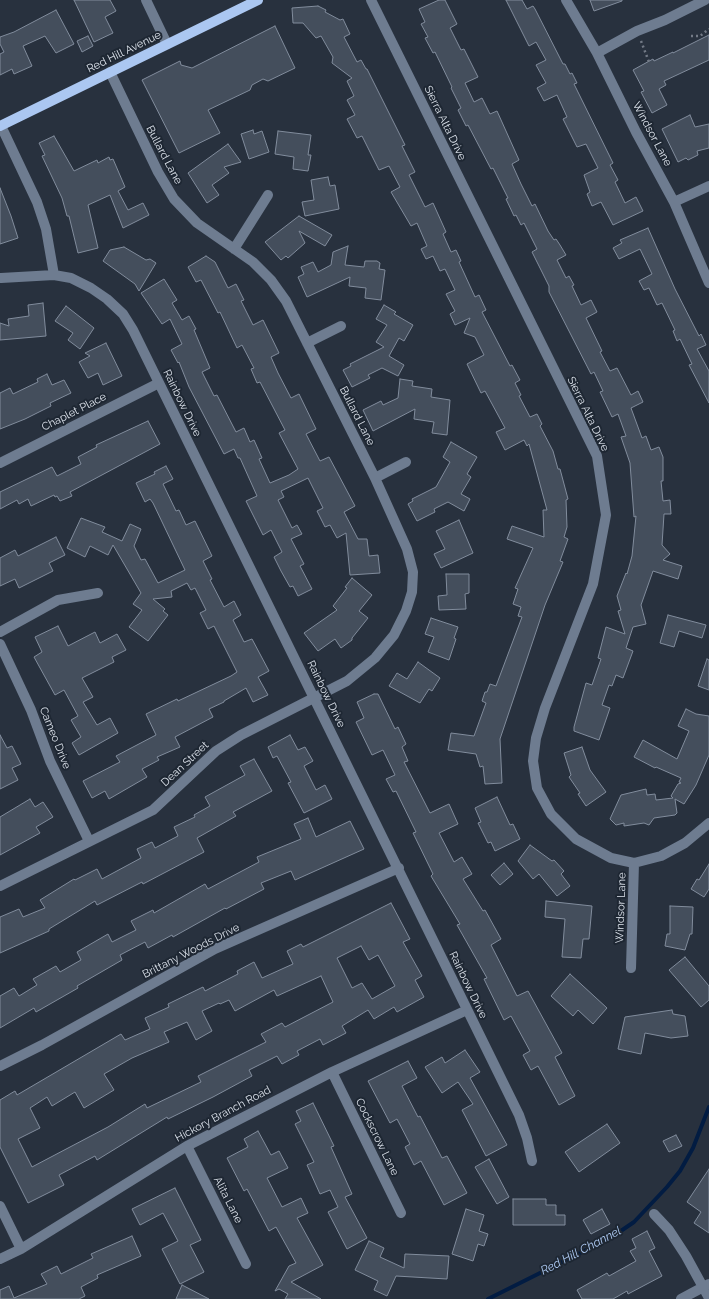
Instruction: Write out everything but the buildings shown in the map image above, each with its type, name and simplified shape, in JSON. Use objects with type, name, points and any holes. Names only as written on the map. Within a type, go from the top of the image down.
[{"type":"main road","name":"Red Hill Avenue","points":[[0,126],[258,0]]},
{"type":"street","points":[[146,0],[167,44]]},
{"type":"street","name":"Sierra Alta Drive","points":[[371,0],[597,456],[606,514],[592,584],[545,708],[536,738],[533,761],[537,788],[551,814],[576,839],[611,858],[634,863]]},
{"type":"street","name":"Windsor Lane","points":[[566,0],[597,52],[636,132],[674,202],[709,284]]},
{"type":"street","points":[[597,52],[637,31],[665,20],[705,0]]},
{"type":"street","name":"Bullard Lane","points":[[110,72],[158,172],[174,199],[197,223],[253,262],[271,280],[286,301],[375,478],[408,549],[413,572],[412,592],[406,611]]},
{"type":"street","points":[[0,126],[37,202],[46,229],[54,275]]},
{"type":"street","points":[[674,202],[709,186]]},
{"type":"street","points":[[234,249],[268,195]]},
{"type":"street","name":"Rainbow Drive","points":[[1,278],[54,275],[71,278],[92,288],[107,299],[123,314],[133,330],[399,868],[519,1115],[527,1138],[532,1161]]},
{"type":"street","points":[[307,343],[341,326]]},
{"type":"street","name":"Chaplet Place","points":[[0,463],[159,384]]},
{"type":"street","points":[[375,478],[406,462]]},
{"type":"street","points":[[0,632],[58,600],[98,593]]},
{"type":"street","name":"Dean Street","points":[[0,886],[153,810],[216,751],[241,735],[347,682],[375,658],[394,635],[406,611]]},
{"type":"street","name":"Cameo Drive","points":[[0,644],[31,710],[50,761],[89,841]]},
{"type":"street","name":"Windsor Lane","points":[[631,968],[634,863],[661,856],[685,843],[709,823]]},
{"type":"street","name":"Brittany Woods Drive","points":[[0,1066],[42,1045],[215,949],[399,868]]},
{"type":"street","name":"Hickory Branch Road","points":[[0,1259],[21,1249],[187,1146],[332,1072],[467,1010]]},
{"type":"street","name":"Cockscrow Lane","points":[[332,1072],[401,1213]]},
{"type":"street","name":"Alita Lane","points":[[187,1146],[246,1264]]},
{"type":"street","points":[[0,1206],[21,1249]]},
{"type":"street","points":[[654,1214],[682,1250],[707,1286],[709,1298]]},
{"type":"street","points":[[681,1299],[707,1286]]},
{"type":"path","points":[[691,36],[700,36],[709,29]]},
{"type":"path","points":[[637,31],[649,62]]},
{"type":"waterway","name":"Red Hill Channel","points":[[488,1299],[612,1237],[634,1222],[680,1171],[693,1148],[709,1107]]}]
